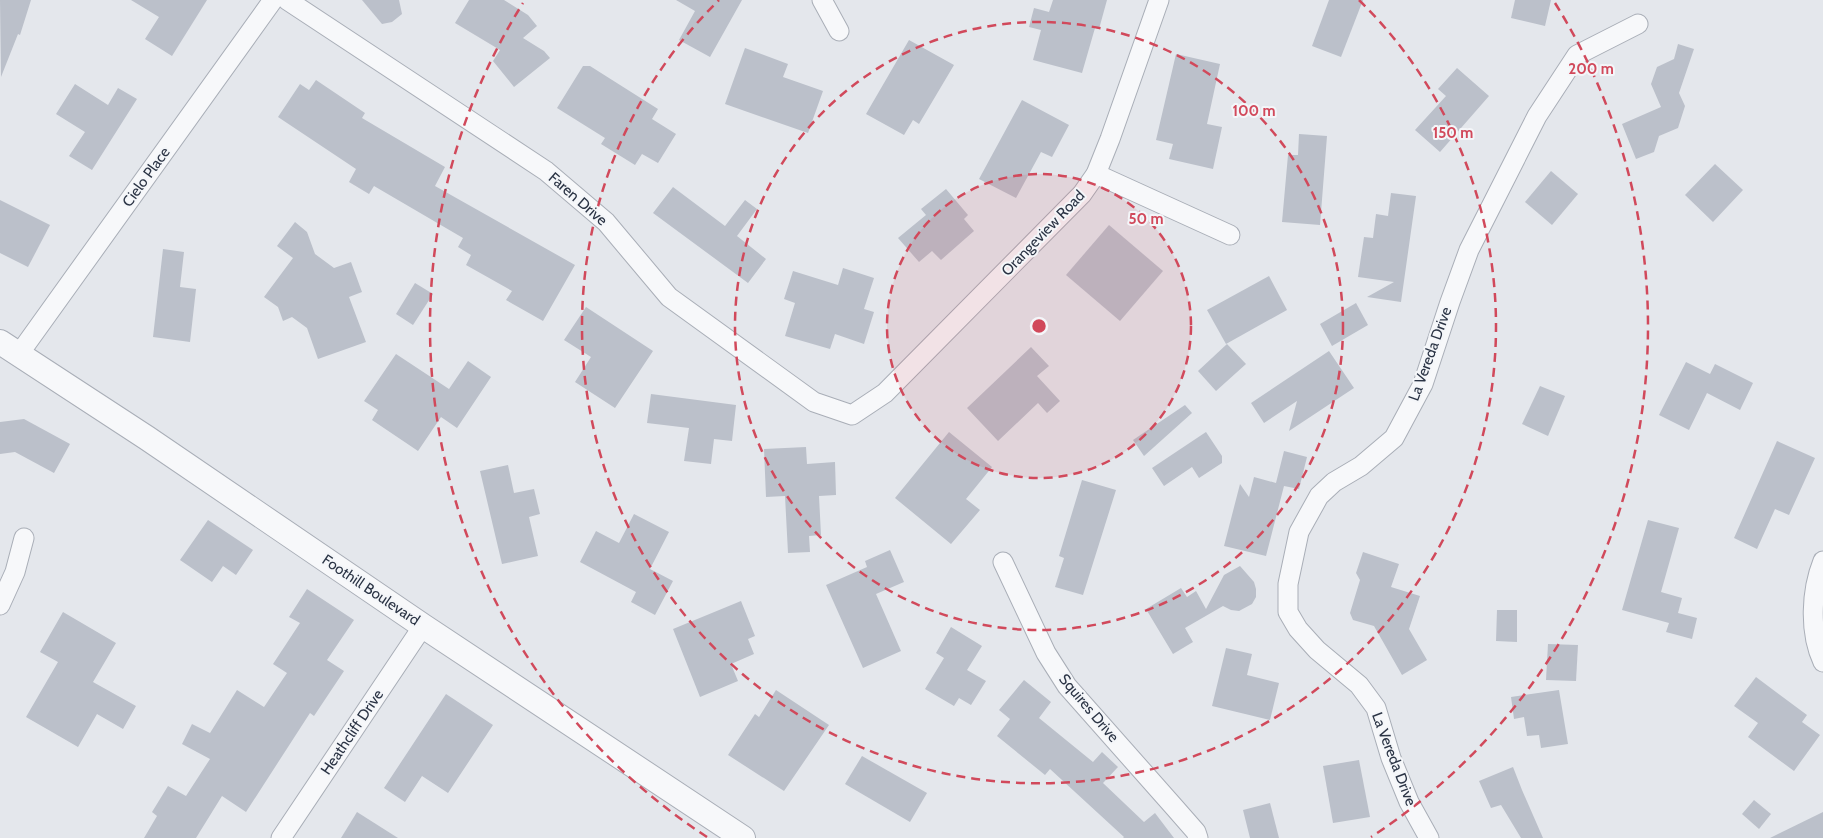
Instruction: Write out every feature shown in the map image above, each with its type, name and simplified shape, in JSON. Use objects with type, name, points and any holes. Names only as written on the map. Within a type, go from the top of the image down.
[{"type":"street","name":"Cielo Place","points":[[10,348],[273,0]]},
{"type":"street","name":"Faren Drive","points":[[287,0],[546,171],[606,222],[669,297],[814,402],[852,415]]},
{"type":"street","points":[[822,0],[839,31]]},
{"type":"street","name":"Orangeview Road","points":[[852,415],[885,393],[1082,194],[1096,174],[1110,139],[1159,0]]},
{"type":"street","name":"La Vereda Drive","points":[[1429,838],[1409,802],[1391,758],[1376,708],[1359,685],[1318,650],[1298,629],[1288,612],[1288,584],[1300,532],[1319,496],[1334,482],[1361,466],[1394,438],[1422,384],[1469,250],[1537,116],[1568,68],[1577,55],[1638,24]]},
{"type":"street","points":[[1096,174],[1230,235]]},
{"type":"street","name":"Foothill Boulevard","points":[[10,348],[154,443],[423,626],[743,838]]},
{"type":"street","points":[[0,605],[15,572],[24,538]]},
{"type":"street","points":[[1823,561],[1815,587],[1813,616],[1818,652],[1823,662]]},
{"type":"street","name":"Squires Drive","points":[[1004,562],[1046,653],[1067,686],[1196,832],[1198,838]]},
{"type":"street","name":"Heathcliff Drive","points":[[281,838],[423,626]]},
{"type":"building","points":[[0,0],[31,0],[20,35],[18,34],[1,77]]},
{"type":"building","points":[[131,0],[207,0],[172,56],[145,39],[159,17]]},
{"type":"building","points":[[362,0],[399,0],[402,14],[392,22],[382,24]]},
{"type":"building","points":[[469,0],[504,0],[528,15],[537,26],[523,38],[544,51],[550,58],[514,87],[493,61],[500,50],[455,23]]},
{"type":"building","points":[[676,0],[742,0],[710,57],[679,40],[695,11]]},
{"type":"building","points":[[1053,0],[1107,0],[1099,29],[1095,28],[1082,73],[1033,60],[1041,30],[1029,27],[1034,8],[1049,12]]},
{"type":"building","points":[[1329,0],[1363,0],[1341,57],[1312,46]]},
{"type":"building","points":[[1515,0],[1551,0],[1545,26],[1511,18]]},
{"type":"building","points":[[909,40],[954,65],[919,124],[913,120],[904,135],[866,114]]},
{"type":"building","points":[[1678,44],[1694,49],[1679,93],[1685,106],[1678,128],[1659,136],[1654,152],[1636,159],[1622,124],[1661,107],[1651,84],[1657,67],[1674,59]]},
{"type":"building","points":[[745,48],[788,64],[783,77],[823,91],[808,133],[725,104]]},
{"type":"building","points":[[1176,54],[1220,64],[1207,124],[1222,127],[1213,169],[1169,159],[1173,144],[1156,140]]},
{"type":"building","points":[[583,66],[590,66],[658,109],[652,119],[676,134],[658,163],[642,154],[635,165],[601,144],[605,138],[557,108]]},
{"type":"building","points":[[1457,68],[1489,96],[1440,152],[1415,130],[1446,96],[1438,89]]},
{"type":"building","points":[[316,80],[365,113],[362,118],[445,167],[435,186],[575,265],[543,321],[506,300],[512,291],[466,265],[471,255],[458,247],[463,238],[374,186],[369,194],[349,182],[356,169],[278,117],[300,84],[309,90]]},
{"type":"building","points":[[75,84],[108,105],[118,88],[137,99],[92,170],[69,156],[85,132],[56,114]]},
{"type":"building","points":[[1022,100],[1069,125],[1052,157],[1041,152],[1016,198],[979,179]]},
{"type":"building","points":[[1299,134],[1327,136],[1320,225],[1282,222],[1288,155],[1298,155]]},
{"type":"building","points":[[1715,164],[1743,190],[1713,222],[1685,195]]},
{"type":"building","points":[[1551,171],[1578,194],[1552,225],[1525,202]]},
{"type":"building","points":[[673,187],[725,226],[745,200],[757,209],[737,236],[766,259],[748,283],[653,213]]},
{"type":"building","points":[[946,189],[968,215],[964,219],[974,231],[941,260],[932,251],[919,262],[898,238],[926,215],[921,209]]},
{"type":"building","points":[[1391,193],[1416,196],[1401,302],[1367,297],[1394,282],[1358,277],[1364,237],[1373,238],[1376,214],[1388,216]]},
{"type":"building","points":[[0,200],[50,225],[28,267],[0,253]]},
{"type":"building","points":[[295,222],[307,232],[315,254],[334,268],[351,262],[362,292],[349,297],[366,342],[318,359],[307,328],[292,317],[283,321],[278,307],[264,297],[293,258],[277,246]]},
{"type":"building","points":[[1109,225],[1163,271],[1120,321],[1066,275]]},
{"type":"building","points":[[163,249],[184,252],[180,287],[196,289],[190,342],[153,337]]},
{"type":"building","points":[[843,268],[874,278],[864,309],[874,312],[864,344],[835,334],[830,349],[785,336],[795,303],[784,299],[793,271],[838,285]]},
{"type":"building","points":[[1269,276],[1287,310],[1226,344],[1207,310]]},
{"type":"building","points":[[415,283],[433,294],[413,325],[396,314]]},
{"type":"building","points":[[1356,303],[1368,325],[1332,346],[1320,324]]},
{"type":"building","points":[[586,307],[653,351],[615,408],[575,382],[591,357],[564,340]]},
{"type":"building","points":[[1227,344],[1246,364],[1216,391],[1198,371]]},
{"type":"building","points":[[1031,347],[1049,366],[1037,376],[1060,401],[1047,413],[1038,403],[998,441],[967,408]]},
{"type":"building","points":[[1329,351],[1354,388],[1289,431],[1297,401],[1264,423],[1251,403]]},
{"type":"building","points":[[396,354],[449,389],[468,361],[491,377],[457,428],[441,417],[418,451],[372,420],[378,410],[364,401]]},
{"type":"building","points":[[1686,362],[1710,374],[1715,364],[1753,383],[1740,410],[1707,393],[1689,430],[1659,415]]},
{"type":"building","points":[[1540,386],[1565,396],[1548,436],[1522,424]]},
{"type":"building","points":[[651,394],[736,405],[732,441],[714,439],[711,464],[684,461],[689,428],[647,423]]},
{"type":"building","points":[[1185,405],[1192,413],[1144,456],[1133,440]]},
{"type":"building","points":[[24,419],[70,444],[54,473],[15,452],[0,454],[0,422]]},
{"type":"building","points":[[949,432],[992,467],[966,499],[980,510],[951,544],[895,498]]},
{"type":"building","points":[[1206,432],[1222,456],[1222,463],[1199,478],[1192,467],[1164,486],[1152,468]]},
{"type":"building","points":[[1777,441],[1815,458],[1789,515],[1775,509],[1757,549],[1734,538]]},
{"type":"building","points":[[806,447],[807,464],[835,462],[836,495],[819,496],[821,535],[809,536],[810,552],[788,553],[785,496],[766,497],[764,449]]},
{"type":"building","points":[[1284,451],[1307,457],[1299,489],[1284,486],[1266,556],[1224,546],[1240,484],[1249,497],[1254,477],[1276,483]]},
{"type":"building","points":[[508,465],[514,493],[534,489],[540,514],[529,517],[538,556],[502,564],[480,471]]},
{"type":"building","points":[[1082,480],[1116,490],[1083,595],[1055,587],[1064,558],[1059,556]]},
{"type":"building","points":[[634,514],[669,532],[650,569],[673,581],[655,615],[631,602],[636,592],[580,562],[596,531],[619,543]]},
{"type":"building","points":[[208,520],[253,550],[236,575],[223,566],[212,582],[180,560]]},
{"type":"building","points":[[1648,520],[1679,528],[1661,592],[1682,598],[1678,613],[1697,618],[1692,639],[1666,632],[1669,623],[1622,610]]},
{"type":"building","points":[[890,550],[904,582],[876,594],[901,651],[863,668],[826,585],[867,567],[865,561]]},
{"type":"building","points":[[1363,552],[1399,564],[1391,587],[1420,596],[1409,629],[1427,660],[1402,675],[1374,626],[1353,620],[1350,613],[1360,580],[1356,573]]},
{"type":"building","points":[[1240,566],[1254,582],[1256,597],[1252,604],[1239,611],[1223,606],[1185,628],[1193,642],[1173,654],[1146,609],[1181,588],[1187,597],[1196,591],[1206,609],[1224,575]]},
{"type":"building","points":[[307,589],[354,620],[327,660],[344,671],[314,716],[310,713],[246,812],[222,796],[196,838],[144,838],[157,816],[152,812],[168,786],[186,796],[210,759],[182,744],[192,724],[210,733],[237,690],[264,707],[287,673],[273,664],[300,623],[289,617]]},
{"type":"building","points":[[741,601],[755,636],[748,639],[754,654],[731,664],[738,681],[700,697],[673,629]]},
{"type":"building","points":[[1497,610],[1517,610],[1517,642],[1496,641]]},
{"type":"building","points":[[63,612],[116,643],[93,682],[136,706],[123,729],[97,714],[78,747],[26,717],[58,662],[40,652]]},
{"type":"building","points":[[951,627],[982,646],[967,670],[986,681],[971,705],[959,698],[954,706],[925,689],[944,658],[936,653]]},
{"type":"building","points":[[1548,644],[1578,645],[1576,681],[1546,680]]},
{"type":"building","points":[[1226,648],[1252,654],[1247,675],[1279,683],[1270,720],[1212,706]]},
{"type":"building","points":[[1756,677],[1807,715],[1802,722],[1820,735],[1794,771],[1748,737],[1758,723],[1734,706]]},
{"type":"building","points":[[1024,680],[1051,702],[1039,718],[1093,762],[1102,752],[1118,767],[1103,783],[1144,822],[1155,813],[1174,838],[1123,838],[1050,769],[1045,775],[997,736],[1010,719],[999,710]]},
{"type":"building","points":[[776,690],[829,725],[784,791],[728,755],[755,714],[759,717]]},
{"type":"building","points":[[1559,690],[1568,744],[1541,748],[1539,735],[1527,736],[1524,717],[1514,719],[1511,697]]},
{"type":"building","points":[[446,694],[493,725],[448,793],[422,776],[405,802],[384,788]]},
{"type":"building","points":[[862,756],[927,793],[910,822],[845,784]]},
{"type":"building","points":[[1359,760],[1370,817],[1333,823],[1323,766]]},
{"type":"building","points":[[1513,767],[1543,838],[1521,838],[1501,805],[1491,808],[1479,781]]},
{"type":"building","points":[[1754,800],[1771,814],[1759,829],[1742,814]]},
{"type":"building","points":[[1270,803],[1279,838],[1250,838],[1243,810]]},
{"type":"building","points":[[357,812],[398,838],[341,838]]},
{"type":"building","points":[[1823,812],[1823,838],[1770,838]]}]
